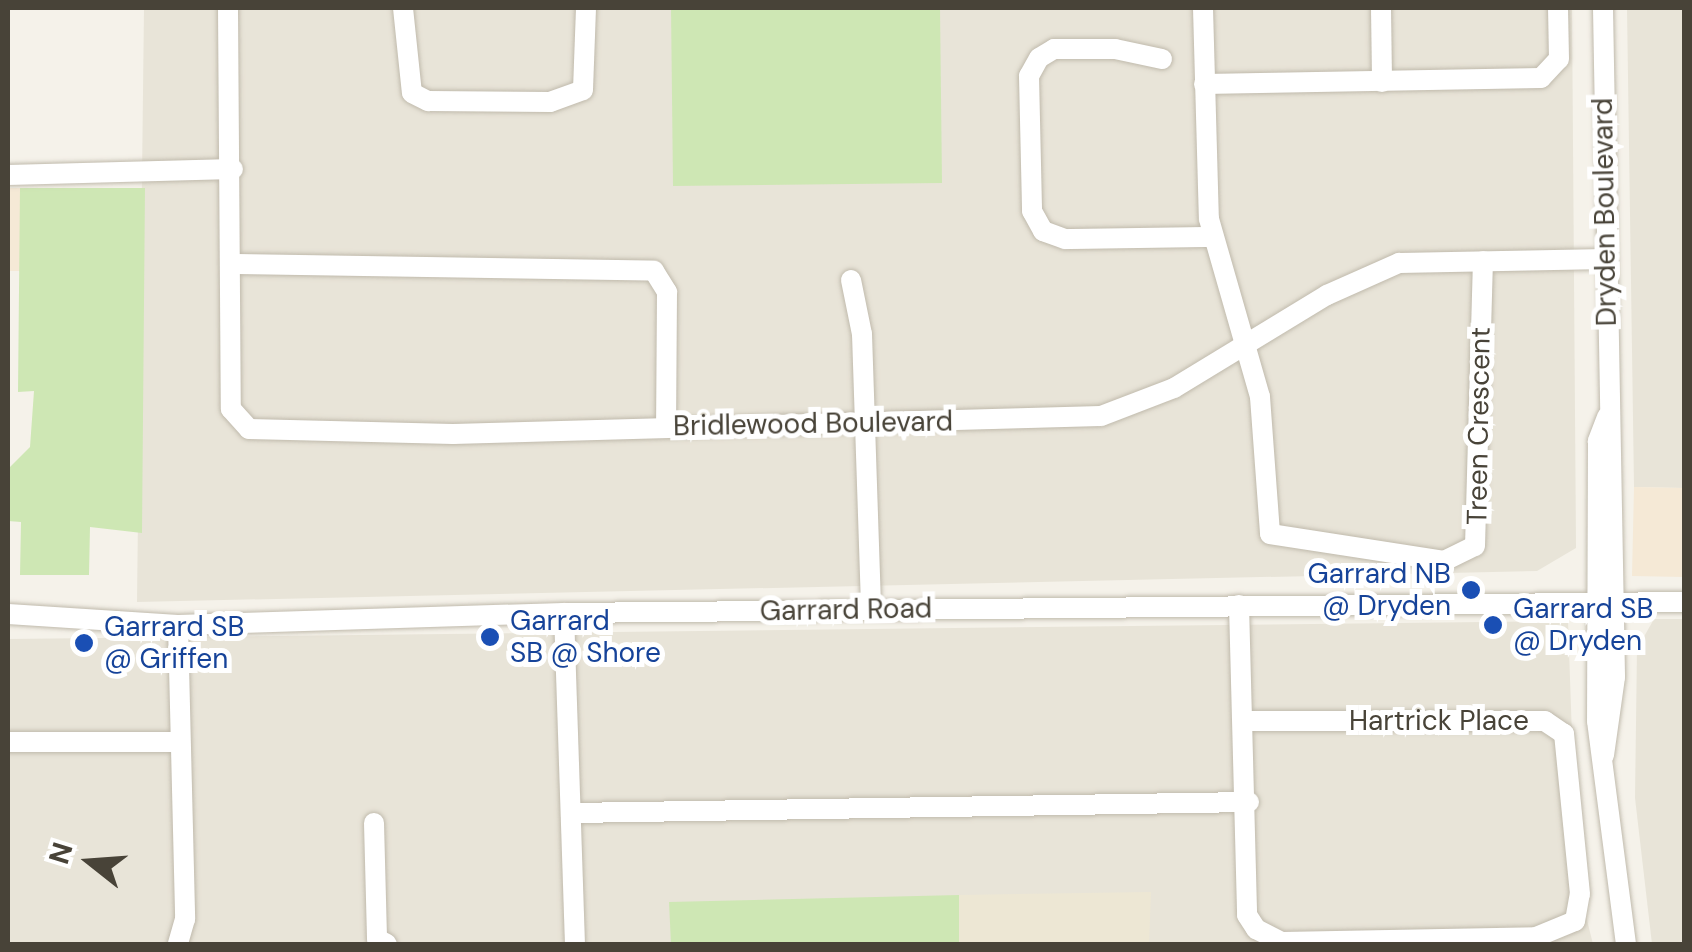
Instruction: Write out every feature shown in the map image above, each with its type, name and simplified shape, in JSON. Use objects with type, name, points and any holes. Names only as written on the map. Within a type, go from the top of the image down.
[{"type":"street","name":"Bridlewood Boulevard","points":[[228,8],[233,169],[231,409],[249,428],[453,434],[1100,416],[1174,388],[1399,263],[1606,259]]},
{"type":"street","points":[[403,8],[412,93],[428,101],[550,102],[582,90],[586,8]]},
{"type":"street","points":[[1203,8],[1212,238],[1244,346]]},
{"type":"street","points":[[1381,8],[1382,82]]},
{"type":"street","points":[[1204,84],[1541,78],[1559,60],[1558,8]]},
{"type":"street","name":"Dryden Boulevard","points":[[1603,8],[1606,417],[1598,440],[1613,724],[1604,755],[1626,944]]},
{"type":"street","points":[[1162,59],[1115,48],[1054,49],[1040,58],[1029,76],[1032,211],[1043,232],[1065,239],[1212,238]]},
{"type":"street","points":[[8,175],[233,169]]},
{"type":"street","name":"Treen Crescent","points":[[1244,346],[1260,397],[1270,534],[1392,557],[1456,559],[1475,546],[1479,516],[1483,261]]},
{"type":"street","points":[[231,264],[654,271],[667,292],[666,427]]},
{"type":"street","points":[[851,280],[866,424],[870,610]]},
{"type":"street","name":"Garrard Road","points":[[8,614],[178,625],[564,613],[1684,602]]},
{"type":"street","name":"Hartrick Place","points":[[1239,606],[1249,802],[1247,915],[1282,942],[1536,937],[1575,921],[1580,894],[1564,734],[1545,721],[1245,721]]},
{"type":"street","points":[[564,613],[574,944]]},
{"type":"street","points":[[178,625],[184,918],[178,944]]},
{"type":"street","points":[[8,742],[179,742]]},
{"type":"street","points":[[572,813],[1249,802]]},
{"type":"street","points":[[374,823],[378,939],[387,944]]},
{"type":"shaded area","points":[[144,8],[1572,8],[1576,548],[1537,571],[137,602]]},
{"type":"shaded area","points":[[1627,8],[1684,8],[1684,488],[1634,487]]},
{"type":"shaded area","points":[[8,188],[20,188],[20,271],[8,271]]},
{"type":"shaded area","points":[[1634,487],[1684,488],[1684,577],[1632,576]]},
{"type":"shaded area","points":[[1654,619],[1684,619],[1684,944],[1652,944],[1635,798],[1637,649]]},
{"type":"shaded area","points":[[1568,621],[1577,880],[1593,944],[8,944],[8,639]]},
{"type":"shaded area","points":[[1151,892],[1149,944],[959,944],[959,895]]},
{"type":"green space","points":[[671,8],[940,8],[942,183],[673,186]]},
{"type":"green space","points":[[20,188],[145,188],[142,533],[90,527],[89,575],[20,575],[21,522],[8,521],[8,469],[30,447],[34,391],[18,392]]},
{"type":"green space","points":[[959,895],[959,944],[671,944],[669,902]]},
{"type":"place","name":"Garrard NB @ Dryden","points":[[1471,590]]},
{"type":"place","name":"Garrard SB @ Dryden","points":[[1493,625]]},
{"type":"place","name":"Garrard SB @ Shore","points":[[490,637]]},
{"type":"place","name":"Garrard SB @ Griffen","points":[[84,643]]}]
